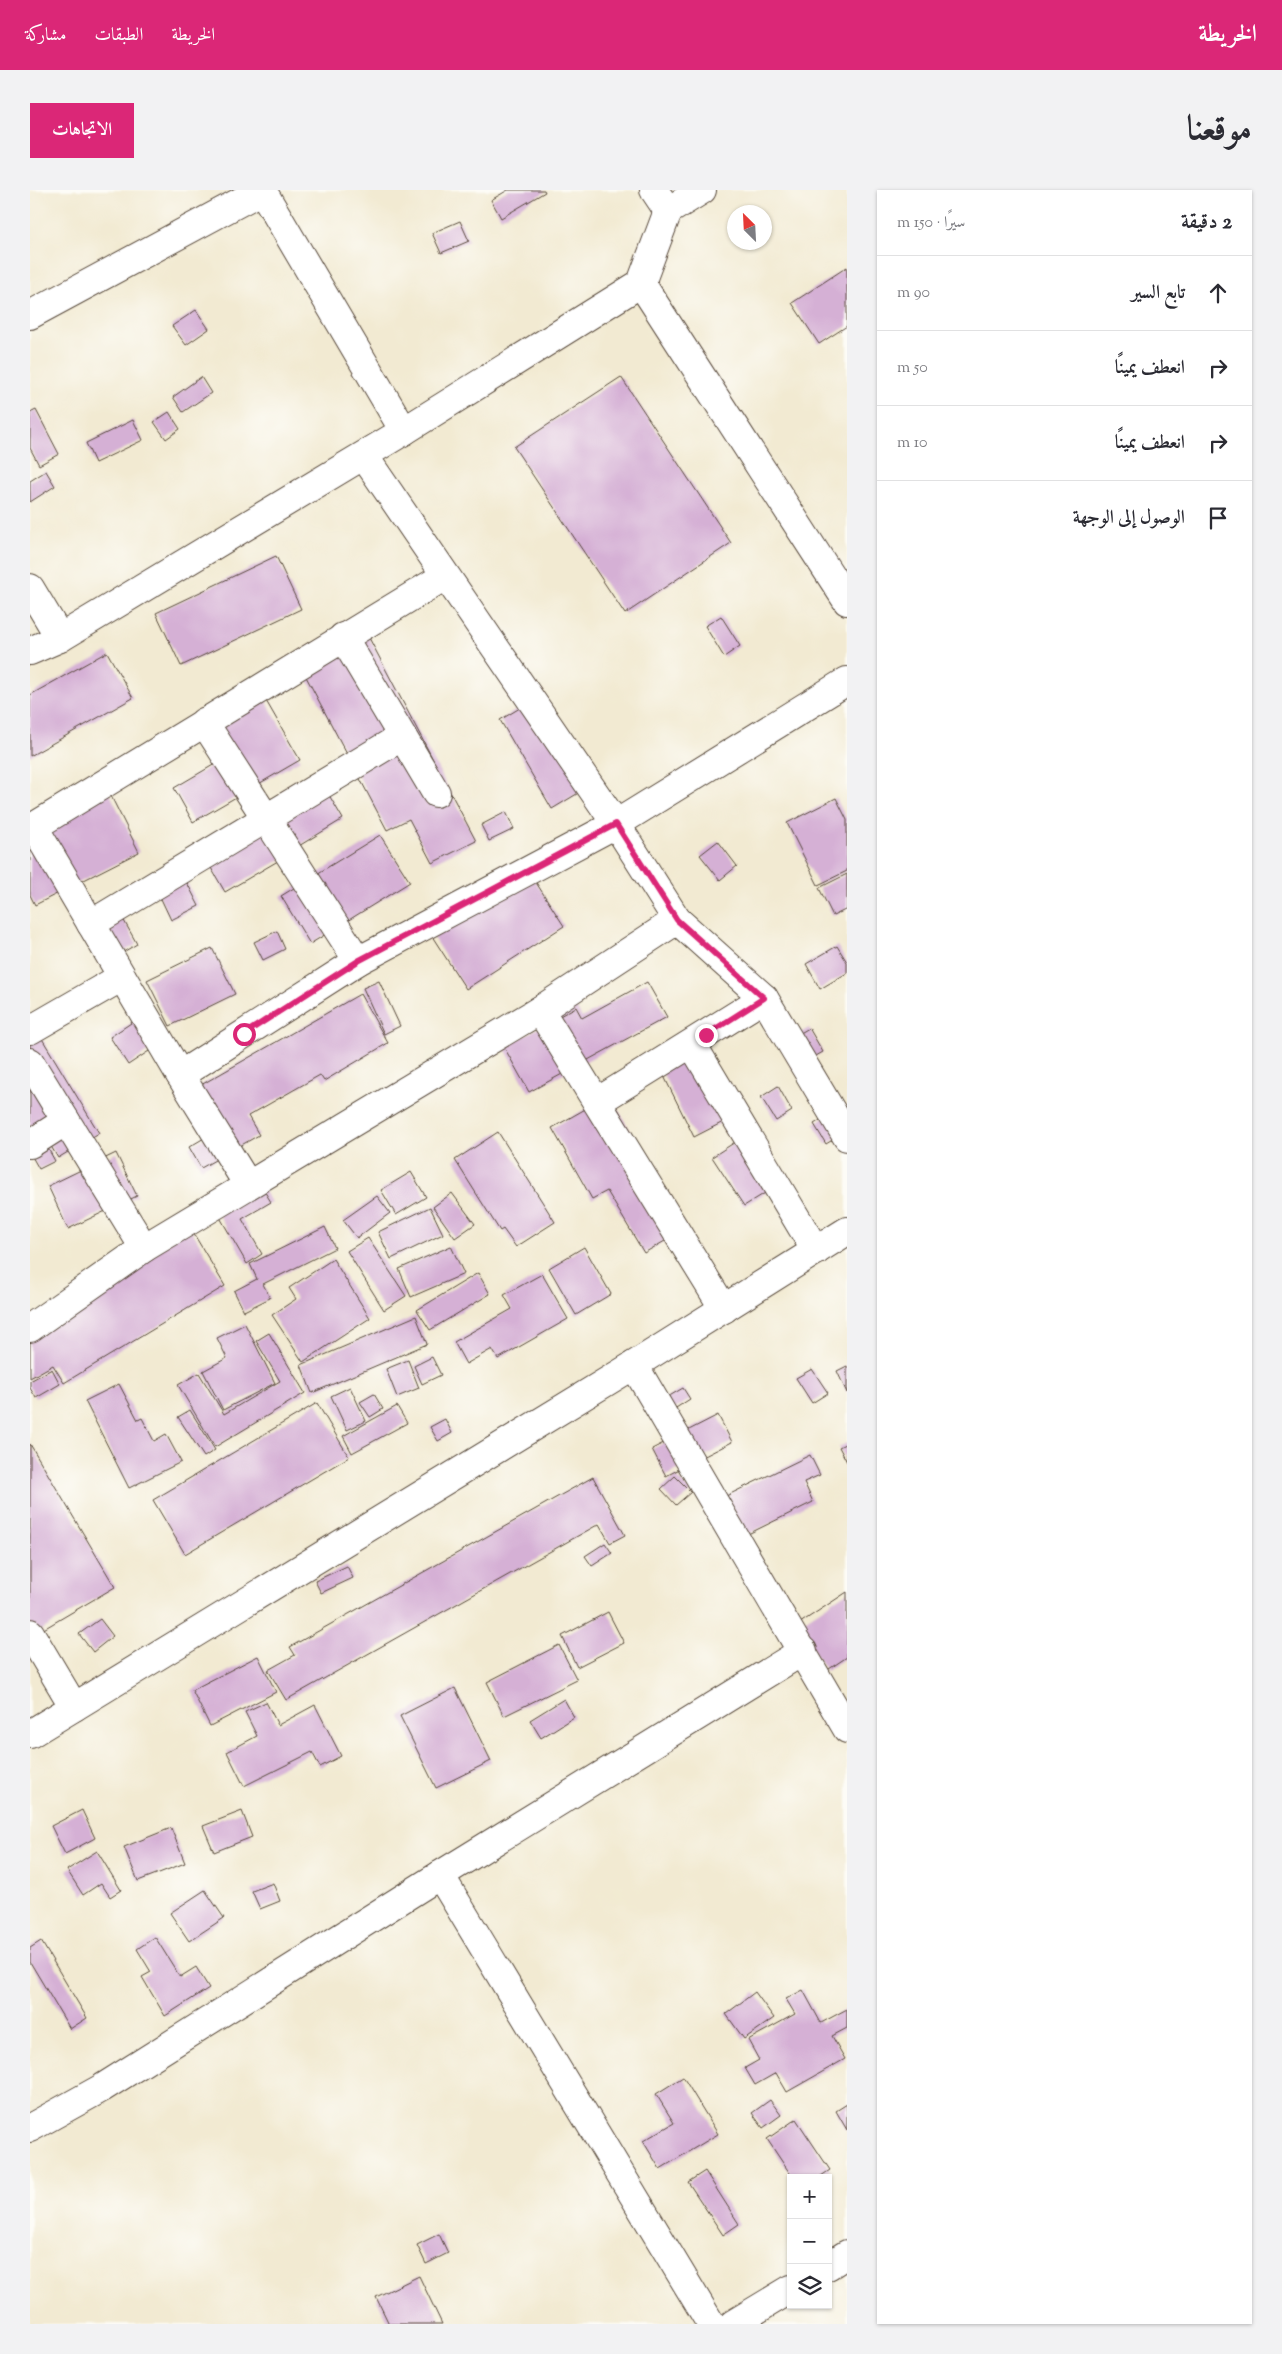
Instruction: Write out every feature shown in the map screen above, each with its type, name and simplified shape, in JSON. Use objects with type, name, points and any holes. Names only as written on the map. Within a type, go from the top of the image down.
[{"type":"street","points":[[30,315],[262,190],[404,431]]},
{"type":"street","points":[[30,651],[60,638],[364,456],[640,283],[661,200],[702,190]]},
{"type":"street","points":[[640,283],[847,601]]},
{"type":"street","points":[[364,456],[616,824],[677,920],[764,998],[847,1138]]},
{"type":"street","points":[[248,1185],[32,828],[445,576]]},
{"type":"street","points":[[30,588],[60,638]]},
{"type":"street","points":[[343,637],[436,793]]},
{"type":"street","points":[[180,1075],[358,961],[616,824],[847,681]]},
{"type":"street","points":[[204,722],[358,961]]},
{"type":"street","points":[[91,924],[401,737]]},
{"type":"street","points":[[30,1328],[144,1248],[540,1010],[677,920]]},
{"type":"street","points":[[30,1030],[122,977]]},
{"type":"street","points":[[597,1102],[764,998]]},
{"type":"street","points":[[540,1010],[724,1309]]},
{"type":"street","points":[[692,1044],[816,1252]]},
{"type":"street","points":[[30,1062],[144,1248]]},
{"type":"street","points":[[30,1144],[66,1121]]},
{"type":"street","points":[[30,1734],[634,1365],[847,1231]]},
{"type":"street","points":[[634,1365],[847,1729]]},
{"type":"street","points":[[30,1633],[74,1707]]},
{"type":"street","points":[[30,2128],[102,2088],[440,1875],[803,1651]]},
{"type":"street","points":[[440,1875],[711,2324]]},
{"type":"street","points":[[831,2264],[847,2254]]},
{"type":"street","points":[[733,2324],[787,2291]]},
{"type":"building","points":[[508,190],[544,190],[545,192],[501,218],[491,200]]},
{"type":"building","points":[[460,221],[469,241],[441,253],[432,233]]},
{"type":"building","points":[[847,267],[847,326],[819,344],[792,303]]},
{"type":"building","points":[[196,310],[209,329],[186,345],[172,326]]},
{"type":"building","points":[[201,377],[211,393],[183,412],[173,397]]},
{"type":"building","points":[[621,377],[731,543],[625,614],[514,447]]},
{"type":"building","points":[[36,410],[59,454],[39,465],[30,448],[30,413]]},
{"type":"building","points":[[169,412],[180,429],[166,439],[154,422]]},
{"type":"building","points":[[133,420],[143,440],[95,463],[86,443]]},
{"type":"building","points":[[46,471],[55,486],[30,502],[30,481]]},
{"type":"building","points":[[276,556],[301,609],[181,666],[156,613]]},
{"type":"building","points":[[721,616],[740,646],[724,657],[705,626]]},
{"type":"building","points":[[367,634],[476,841],[432,863],[409,819],[387,830],[302,669]]},
{"type":"building","points":[[107,652],[133,698],[30,756],[30,695]]},
{"type":"building","points":[[261,692],[300,760],[193,822],[174,788],[232,754],[212,720]]},
{"type":"building","points":[[543,694],[595,783],[552,809],[500,720]]},
{"type":"building","points":[[108,790],[139,852],[35,905],[30,895],[30,829]]},
{"type":"building","points":[[326,790],[343,819],[289,852],[271,824]]},
{"type":"building","points":[[836,798],[847,820],[847,871],[818,885],[787,823]]},
{"type":"building","points":[[506,812],[514,829],[489,841],[481,825]]},
{"type":"building","points":[[261,821],[283,858],[225,892],[203,854]]},
{"type":"building","points":[[380,835],[410,882],[310,944],[281,896]]},
{"type":"building","points":[[718,841],[737,866],[720,880],[700,855]]},
{"type":"building","points":[[526,867],[564,926],[466,989],[428,930]]},
{"type":"building","points":[[181,871],[199,906],[171,920],[154,884]]},
{"type":"building","points":[[847,874],[847,909],[833,916],[819,888]]},
{"type":"building","points":[[118,910],[137,944],[101,965],[81,931]]},
{"type":"building","points":[[277,931],[285,949],[263,960],[254,942]]},
{"type":"building","points":[[837,946],[847,962],[847,973],[820,989],[806,964]]},
{"type":"building","points":[[212,948],[235,994],[170,1026],[147,980]]},
{"type":"building","points":[[379,981],[400,1026],[384,1034],[363,988]]},
{"type":"building","points":[[647,982],[667,1017],[529,1092],[504,1047],[576,1007],[582,1018]]},
{"type":"building","points":[[360,994],[388,1043],[324,1081],[320,1075],[248,1116],[259,1135],[201,1168],[189,1147],[211,1134],[187,1093]]},
{"type":"building","points":[[137,1019],[155,1047],[128,1065],[110,1037]]},
{"type":"building","points":[[809,1028],[823,1052],[793,1069],[780,1045]]},
{"type":"building","points":[[38,1032],[99,1133],[58,1158],[37,1123],[30,1127],[30,1036]]},
{"type":"building","points":[[693,1046],[729,1119],[694,1137],[658,1064]]},
{"type":"building","points":[[778,1086],[792,1111],[776,1121],[761,1097]]},
{"type":"building","points":[[610,1095],[686,1229],[644,1253],[607,1191],[592,1199],[552,1128]]},
{"type":"building","points":[[844,1105],[847,1109],[847,1131],[826,1144],[814,1124]]},
{"type":"building","points":[[498,1132],[555,1222],[516,1247],[503,1229],[500,1231],[455,1160]]},
{"type":"building","points":[[743,1137],[775,1187],[744,1206],[712,1157]]},
{"type":"building","points":[[45,1143],[55,1161],[39,1169],[30,1153]]},
{"type":"building","points":[[116,1153],[137,1196],[68,1229],[48,1186]]},
{"type":"building","points":[[411,1172],[426,1197],[396,1215],[381,1190]]},
{"type":"building","points":[[263,1189],[271,1202],[242,1219],[262,1254],[247,1264],[218,1214]]},
{"type":"building","points":[[452,1193],[475,1224],[455,1238],[433,1207]]},
{"type":"building","points":[[377,1196],[390,1213],[357,1238],[343,1220]]},
{"type":"building","points":[[430,1207],[443,1234],[391,1259],[378,1232]]},
{"type":"building","points":[[189,1226],[225,1286],[64,1383],[53,1365],[30,1378],[30,1322]]},
{"type":"building","points":[[325,1227],[335,1248],[263,1284],[270,1298],[244,1311],[234,1291],[257,1279],[250,1264]]},
{"type":"building","points":[[368,1238],[406,1296],[384,1310],[347,1251]]},
{"type":"building","points":[[451,1246],[464,1274],[411,1297],[399,1269]]},
{"type":"building","points":[[584,1247],[611,1294],[576,1315],[549,1268]]},
{"type":"building","points":[[333,1259],[370,1318],[303,1362],[272,1315],[296,1299],[289,1288]]},
{"type":"building","points":[[478,1273],[490,1294],[430,1330],[417,1310]]},
{"type":"building","points":[[542,1274],[568,1319],[498,1359],[492,1349],[466,1364],[454,1342],[512,1309],[504,1295]]},
{"type":"building","points":[[416,1316],[427,1344],[312,1393],[301,1365]]},
{"type":"building","points":[[245,1324],[275,1383],[223,1410],[203,1371],[227,1358],[217,1338]]},
{"type":"building","points":[[269,1333],[305,1393],[215,1447],[178,1385],[199,1373],[224,1414],[280,1381],[256,1341]]},
{"type":"building","points":[[432,1357],[441,1375],[422,1384],[414,1366]]},
{"type":"building","points":[[408,1360],[419,1388],[397,1397],[386,1369]]},
{"type":"building","points":[[847,1366],[847,1393],[837,1371]]},
{"type":"building","points":[[52,1369],[60,1384],[36,1398],[30,1388],[30,1381]]},
{"type":"building","points":[[812,1369],[828,1393],[812,1403],[796,1378]]},
{"type":"building","points":[[119,1384],[138,1420],[142,1418],[154,1441],[166,1434],[181,1462],[129,1488],[85,1401]]},
{"type":"building","points":[[350,1387],[366,1421],[347,1430],[331,1396]]},
{"type":"building","points":[[683,1388],[690,1399],[668,1413],[661,1401]]},
{"type":"building","points":[[374,1394],[383,1409],[370,1417],[360,1402]]},
{"type":"building","points":[[317,1403],[349,1457],[185,1554],[153,1500]]},
{"type":"building","points":[[397,1406],[407,1423],[352,1453],[343,1436]]},
{"type":"building","points":[[190,1410],[215,1450],[204,1457],[178,1417]]},
{"type":"building","points":[[718,1415],[732,1442],[666,1476],[652,1449]]},
{"type":"building","points":[[445,1419],[452,1433],[438,1441],[430,1427]]},
{"type":"building","points":[[847,1443],[847,1462],[839,1447]]},
{"type":"building","points":[[30,1444],[115,1587],[30,1637]]},
{"type":"building","points":[[810,1455],[820,1475],[804,1482],[813,1502],[744,1536],[724,1497]]},
{"type":"building","points":[[675,1476],[691,1492],[676,1505],[661,1489]]},
{"type":"building","points":[[593,1477],[625,1535],[610,1543],[599,1524],[286,1700],[268,1670],[295,1655],[290,1647]]},
{"type":"building","points":[[605,1543],[612,1553],[592,1566],[585,1556]]},
{"type":"building","points":[[347,1566],[353,1578],[321,1593],[315,1581]]},
{"type":"building","points":[[847,1592],[847,1657],[826,1671],[797,1625]]},
{"type":"building","points":[[608,1612],[624,1643],[577,1667],[562,1636]]},
{"type":"building","points":[[100,1619],[113,1636],[93,1652],[79,1634]]},
{"type":"building","points":[[559,1645],[577,1680],[504,1716],[487,1682]]},
{"type":"building","points":[[258,1656],[276,1692],[210,1726],[192,1690]]},
{"type":"building","points":[[455,1688],[491,1761],[436,1788],[400,1716]]},
{"type":"building","points":[[564,1699],[574,1717],[541,1738],[530,1720]]},
{"type":"building","points":[[266,1702],[278,1725],[315,1705],[341,1756],[320,1767],[312,1752],[244,1786],[227,1752],[257,1736],[245,1712]]},
{"type":"building","points":[[82,1810],[95,1838],[65,1854],[51,1826]]},
{"type":"building","points":[[242,1811],[252,1837],[214,1852],[203,1826]]},
{"type":"building","points":[[171,1828],[185,1863],[138,1881],[124,1847]]},
{"type":"building","points":[[97,1851],[121,1890],[110,1897],[101,1883],[83,1895],[67,1870]]},
{"type":"building","points":[[273,1883],[280,1901],[260,1909],[252,1891]]},
{"type":"building","points":[[205,1890],[224,1918],[189,1941],[170,1913]]},
{"type":"building","points":[[155,1937],[180,1977],[196,1967],[209,1988],[165,2016],[142,1977],[151,1972],[137,1949]]},
{"type":"building","points":[[41,1941],[87,2018],[70,2029],[30,1962],[30,1948]]},
{"type":"building","points":[[803,1990],[821,2023],[847,2009],[847,2028],[832,2036],[845,2059],[787,2092],[776,2073],[755,2085],[745,2068],[759,2060],[748,2040],[795,2014],[786,1999]]},
{"type":"building","points":[[755,1992],[774,2018],[744,2039],[726,2014]]},
{"type":"building","points":[[683,2077],[718,2134],[660,2169],[643,2141],[674,2123],[656,2094]]},
{"type":"building","points":[[770,2100],[781,2115],[763,2128],[752,2113]]},
{"type":"building","points":[[847,2104],[847,2130],[836,2111]]},
{"type":"building","points":[[796,2119],[830,2170],[824,2174],[790,2174],[767,2139]]},
{"type":"building","points":[[705,2171],[739,2224],[723,2235],[688,2182]]},
{"type":"building","points":[[439,2234],[448,2253],[426,2264],[417,2245]]},
{"type":"building","points":[[419,2276],[442,2324],[389,2324],[376,2297]]},
{"type":"route","points":[[244,1034],[358,961],[616,824],[677,920],[764,998],[706,1035]]}]
